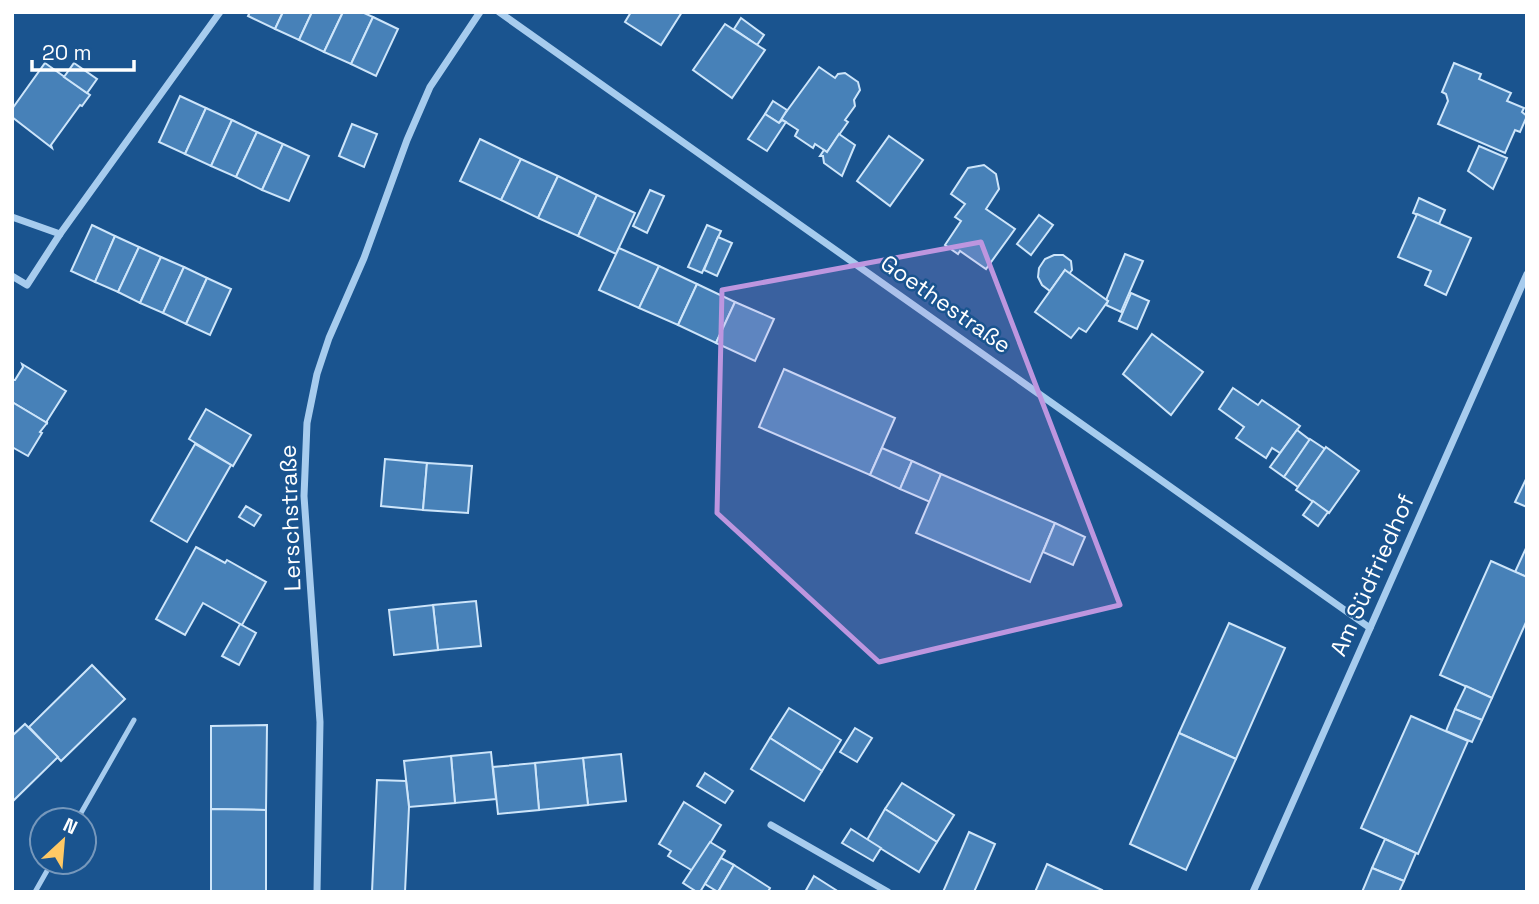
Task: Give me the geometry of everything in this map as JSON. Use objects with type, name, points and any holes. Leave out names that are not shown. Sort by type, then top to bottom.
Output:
[{"type":"street","points":[[12,276],[27,285],[60,234],[220,12]]},
{"type":"street","name":"Lerschstraße","points":[[317,892],[320,722],[304,496],[307,423],[317,374],[329,338],[364,258],[407,140],[430,87],[480,12]]},
{"type":"street","name":"Goethestraße","points":[[499,12],[1370,628]]},
{"type":"street","points":[[12,217],[60,234]]},
{"type":"street","name":"Am Südfriedhof","points":[[1253,892],[1527,274]]},
{"type":"street","points":[[771,825],[888,892]]},
{"type":"lane","points":[[85,806],[135,720]]},
{"type":"lane","points":[[35,892],[44,876]]},
{"type":"highlighted area","points":[[981,242],[1120,605],[879,662],[717,513],[722,290]]},
{"type":"building","points":[[250,12],[283,12],[275,29],[248,16]]},
{"type":"building","points":[[283,12],[312,12],[299,40],[275,29]]},
{"type":"building","points":[[312,12],[343,12],[324,52],[299,40]]},
{"type":"building","points":[[343,12],[362,12],[373,17],[351,64],[324,52]]},
{"type":"building","points":[[631,12],[682,12],[661,45],[625,22]]},
{"type":"building","points":[[373,17],[398,29],[376,76],[351,64]]},
{"type":"building","points":[[741,18],[764,35],[757,45],[734,29]]},
{"type":"building","points":[[725,24],[765,50],[732,98],[693,70]]},
{"type":"building","points":[[45,63],[90,95],[51,145],[52,148],[12,117],[12,109]]},
{"type":"building","points":[[74,63],[97,79],[87,93],[64,77]]},
{"type":"building","points":[[1454,63],[1481,74],[1479,79],[1511,93],[1507,101],[1524,108],[1522,112],[1527,116],[1520,132],[1515,130],[1505,153],[1438,124],[1448,101],[1446,94],[1442,92]]},
{"type":"building","points":[[819,67],[835,78],[838,74],[845,73],[858,82],[860,90],[854,100],[855,106],[845,120],[848,122],[827,152],[815,144],[813,148],[795,136],[798,130],[781,119]]},
{"type":"building","points":[[180,96],[206,108],[185,154],[159,142]]},
{"type":"building","points":[[773,101],[787,110],[779,123],[765,114]]},
{"type":"building","points":[[206,108],[232,120],[211,166],[185,154]]},
{"type":"building","points":[[765,114],[779,123],[782,120],[786,122],[767,151],[748,139]]},
{"type":"building","points":[[232,120],[257,132],[236,177],[211,166]]},
{"type":"building","points":[[352,124],[377,134],[364,167],[339,156]]},
{"type":"building","points":[[257,132],[283,144],[262,190],[236,177]]},
{"type":"building","points":[[839,134],[855,145],[842,176],[824,163],[823,156],[820,156],[824,150],[827,152]]},
{"type":"building","points":[[889,136],[923,160],[890,206],[857,181]]},
{"type":"building","points":[[480,139],[521,159],[501,200],[460,181]]},
{"type":"building","points":[[283,144],[309,156],[289,201],[262,190]]},
{"type":"building","points":[[1479,146],[1507,158],[1493,189],[1468,171]]},
{"type":"building","points":[[521,159],[558,176],[538,218],[501,200]]},
{"type":"building","points":[[984,165],[996,174],[999,189],[986,209],[1015,229],[986,269],[960,251],[958,254],[945,245],[961,221],[955,217],[965,204],[951,194],[968,168]]},
{"type":"building","points":[[558,176],[597,195],[578,236],[538,218]]},
{"type":"building","points":[[650,190],[664,196],[647,233],[633,226]]},
{"type":"building","points":[[597,195],[635,213],[616,254],[578,236]]},
{"type":"building","points":[[1419,198],[1445,210],[1439,224],[1413,213]]},
{"type":"building","points":[[1417,214],[1471,238],[1446,295],[1425,285],[1431,271],[1398,257]]},
{"type":"building","points":[[1039,215],[1053,225],[1031,255],[1017,244]]},
{"type":"building","points":[[92,225],[115,236],[95,282],[71,271]]},
{"type":"building","points":[[707,225],[721,231],[702,273],[688,267]]},
{"type":"building","points":[[115,236],[139,247],[118,292],[95,282]]},
{"type":"building","points":[[718,237],[732,243],[717,276],[704,270]]},
{"type":"building","points":[[139,247],[161,257],[140,303],[118,292]]},
{"type":"building","points":[[619,248],[659,266],[639,308],[599,290]]},
{"type":"building","points":[[1125,254],[1143,261],[1121,312],[1106,305],[1106,300]]},
{"type":"building","points":[[1063,255],[1071,261],[1072,270],[1069,274],[1065,270],[1050,291],[1042,285],[1038,277],[1039,268],[1045,259]]},
{"type":"building","points":[[161,257],[184,267],[163,313],[140,303]]},
{"type":"building","points":[[659,266],[697,284],[678,325],[639,308]]},
{"type":"building","points":[[184,267],[207,278],[186,324],[163,313]]},
{"type":"building","points":[[1065,270],[1108,301],[1086,332],[1079,328],[1071,338],[1035,312]]},
{"type":"building","points":[[207,278],[231,289],[210,335],[186,324]]},
{"type":"building","points":[[697,284],[735,302],[716,343],[678,325]]},
{"type":"building","points":[[1131,293],[1149,301],[1137,329],[1119,321]]},
{"type":"building","points":[[735,302],[774,319],[755,361],[716,343]]},
{"type":"building","points":[[1152,334],[1203,372],[1171,415],[1123,374]]},
{"type":"building","points":[[22,364],[66,391],[47,423],[12,402],[12,380],[15,380],[23,367]]},
{"type":"building","points":[[784,369],[895,418],[870,475],[759,427]]},
{"type":"building","points":[[1233,388],[1258,405],[1262,400],[1300,426],[1280,453],[1272,448],[1266,458],[1236,438],[1244,427],[1219,409]]},
{"type":"building","points":[[12,402],[47,423],[28,456],[12,447]]},
{"type":"building","points":[[206,409],[251,435],[233,466],[189,439]]},
{"type":"building","points":[[1297,430],[1310,440],[1284,477],[1270,467]]},
{"type":"building","points":[[1310,439],[1325,449],[1298,487],[1284,477]]},
{"type":"building","points":[[195,444],[231,465],[187,542],[151,521]]},
{"type":"building","points":[[1326,447],[1359,471],[1329,513],[1296,490]]},
{"type":"building","points":[[882,448],[912,461],[900,489],[870,475]]},
{"type":"building","points":[[385,459],[427,463],[423,510],[381,506]]},
{"type":"building","points":[[912,461],[941,474],[930,502],[900,489]]},
{"type":"building","points":[[427,463],[472,466],[468,513],[423,510]]},
{"type":"building","points":[[941,474],[1055,523],[1030,582],[916,533]]},
{"type":"building","points":[[1527,477],[1527,507],[1515,502]]},
{"type":"building","points":[[1313,501],[1328,512],[1318,526],[1303,515]]},
{"type":"building","points":[[246,506],[261,515],[254,526],[239,517]]},
{"type":"building","points":[[1055,523],[1085,537],[1073,565],[1043,552]]},
{"type":"building","points":[[1527,546],[1527,577],[1515,572]]},
{"type":"building","points":[[196,547],[225,563],[227,560],[266,582],[242,625],[203,603],[185,635],[156,619]]},
{"type":"building","points":[[1491,561],[1527,577],[1527,620],[1492,698],[1440,675]]},
{"type":"building","points":[[476,601],[481,646],[438,650],[433,605]]},
{"type":"building","points":[[433,605],[438,650],[394,655],[389,610]]},
{"type":"building","points":[[1229,623],[1285,648],[1236,759],[1179,733]]},
{"type":"building","points":[[240,624],[256,633],[239,665],[222,656]]},
{"type":"building","points":[[92,665],[125,699],[61,761],[29,727]]},
{"type":"building","points":[[1466,686],[1492,698],[1482,720],[1455,709]]},
{"type":"building","points":[[789,708],[841,740],[822,771],[770,738]]},
{"type":"building","points":[[1455,709],[1482,720],[1472,742],[1446,731]]},
{"type":"building","points":[[1411,716],[1468,741],[1418,854],[1361,828]]},
{"type":"building","points":[[25,724],[58,757],[12,802],[12,736]]},
{"type":"building","points":[[267,725],[266,810],[211,809],[211,726]]},
{"type":"building","points":[[855,728],[872,738],[857,762],[840,752]]},
{"type":"building","points":[[1179,733],[1236,759],[1186,870],[1130,844]]},
{"type":"building","points":[[770,738],[822,771],[804,801],[751,769]]},
{"type":"building","points":[[491,752],[496,799],[455,803],[451,756]]},
{"type":"building","points":[[621,754],[626,801],[588,805],[583,758]]},
{"type":"building","points":[[451,756],[455,803],[409,807],[404,761]]},
{"type":"building","points":[[583,758],[588,805],[539,810],[535,763]]},
{"type":"building","points":[[535,763],[539,810],[498,814],[493,767]]},
{"type":"building","points":[[705,773],[733,791],[725,803],[697,786]]},
{"type":"building","points":[[377,780],[406,781],[409,807],[405,892],[372,892]]},
{"type":"building","points":[[902,783],[954,815],[937,842],[885,809]]},
{"type":"building","points":[[684,802],[721,825],[693,871],[668,856],[671,851],[659,844]]},
{"type":"building","points":[[211,809],[266,810],[266,892],[211,892]]},
{"type":"building","points":[[885,809],[937,842],[919,872],[867,840]]},
{"type":"building","points":[[851,829],[881,848],[873,861],[842,843]]},
{"type":"building","points":[[969,832],[995,844],[974,892],[943,892]]},
{"type":"building","points":[[1385,839],[1416,853],[1404,881],[1372,868]]},
{"type":"building","points":[[710,842],[725,851],[700,892],[697,892],[683,883]]},
{"type":"building","points":[[721,858],[734,865],[718,892],[705,884]]},
{"type":"building","points":[[1047,864],[1102,890],[1035,892]]},
{"type":"building","points":[[734,865],[770,888],[768,892],[718,892]]},
{"type":"building","points":[[1372,868],[1404,881],[1399,892],[1362,892]]},
{"type":"building","points":[[814,876],[839,892],[805,892]]}]
